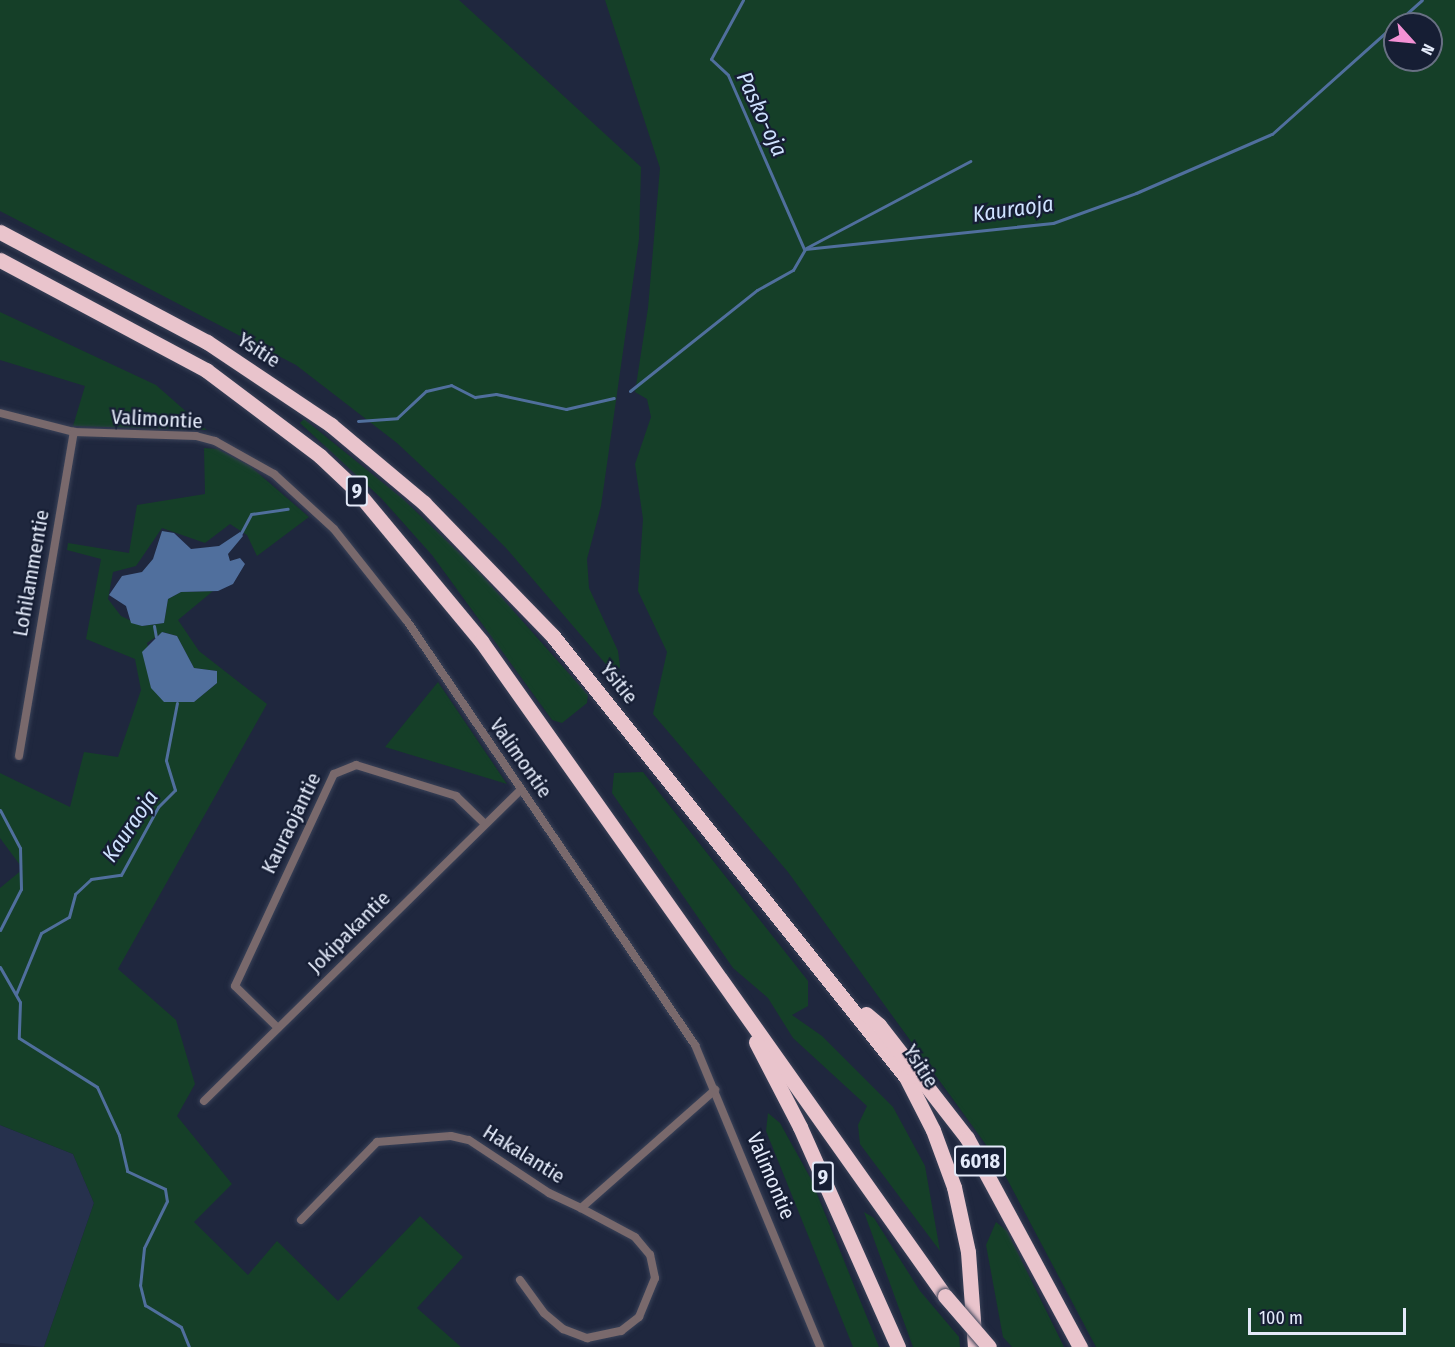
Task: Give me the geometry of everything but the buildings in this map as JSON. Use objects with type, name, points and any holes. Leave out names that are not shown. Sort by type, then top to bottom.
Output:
[{"type":"highway","name":"Ysitie","points":[[0,232],[139,303],[261,376],[331,425],[424,503],[552,635],[847,999],[906,1077],[933,1130],[954,1187],[968,1252],[975,1347]]},
{"type":"highway","name":"9","points":[[0,260],[206,370],[320,456],[354,488],[481,641],[741,1009],[800,1127],[898,1347]]},
{"type":"highway","name":"6018","points":[[847,999],[879,1025],[967,1138],[1080,1347]]},
{"type":"highway","points":[[741,1009],[945,1296],[989,1347]]},
{"type":"street","name":"Valimontie","points":[[0,413],[74,432],[196,436],[232,447],[274,474],[334,529],[391,600],[649,973],[695,1045],[820,1347]]},
{"type":"street","name":"Lohilammentie","points":[[19,756],[74,432]]},
{"type":"street","name":"Kauraojantie","points":[[278,1028],[235,986],[333,774],[356,765],[456,796],[484,823]]},
{"type":"street","name":"Jokipakantie","points":[[204,1101],[484,823],[521,790]]},
{"type":"street","name":"Hakalantie","points":[[301,1220],[377,1142],[451,1136],[469,1140],[549,1193],[581,1208],[715,1090]]},
{"type":"street","points":[[520,1280],[544,1314],[563,1329],[587,1338],[621,1331],[639,1317],[655,1278],[650,1255],[635,1237],[581,1208]]},
{"type":"shaded area","points":[[162,531],[174,533],[191,549],[219,546],[240,532],[243,536],[228,554],[230,561],[240,558],[245,564],[233,584],[218,591],[181,592],[168,599],[164,623],[142,626],[131,623],[126,606],[109,595],[122,576],[142,572],[153,559]]},
{"type":"shaded area","points":[[162,632],[177,636],[194,668],[217,671],[217,683],[194,702],[164,702],[151,688],[142,652]]},
{"type":"shaded area","points":[[0,1125],[73,1154],[94,1203],[44,1347],[0,1343]]},
{"type":"green space","points":[[0,0],[459,0],[641,167],[639,239],[601,506],[587,559],[589,588],[618,651],[620,667],[616,676],[506,548],[459,501],[397,443],[296,365],[0,211]]},
{"type":"green space","points":[[605,0],[1455,0],[1455,1347],[1096,1347],[997,1160],[788,872],[653,714],[667,652],[638,591],[643,519],[635,464],[651,417],[647,399],[635,392],[648,308],[660,168]]},
{"type":"green space","points":[[0,312],[156,385],[207,430],[73,426],[85,386],[0,360]]},
{"type":"green space","points":[[304,419],[403,499],[479,572],[588,695],[587,703],[562,723],[552,720],[432,555],[381,498],[300,423]]},
{"type":"green space","points":[[204,448],[217,449],[250,466],[309,517],[257,556],[247,535],[230,524],[205,543],[162,528],[136,566],[113,572],[108,599],[121,616],[142,626],[164,623],[168,599],[181,592],[213,591],[178,620],[199,651],[267,704],[118,969],[176,1020],[195,1084],[177,1116],[232,1184],[194,1222],[248,1275],[277,1241],[338,1301],[420,1216],[463,1257],[417,1308],[461,1347],[44,1347],[94,1203],[73,1154],[0,1125],[0,888],[23,869],[0,838],[0,773],[70,807],[84,752],[118,757],[141,690],[135,659],[86,639],[101,559],[67,550],[68,543],[129,553],[137,505],[205,494]],"holes":[[[163,632],[177,636],[194,668],[217,671],[217,683],[194,702],[164,702],[147,643]]]},
{"type":"green space","points":[[438,682],[507,784],[385,747]]},
{"type":"green space","points":[[643,772],[808,981],[808,1006],[792,1015],[822,1036],[893,1107],[925,1166],[940,1251],[860,1144],[858,1125],[867,1106],[793,1038],[768,998],[733,968],[612,793],[614,773]]},
{"type":"green space","points":[[768,1113],[780,1123],[811,1179],[879,1347],[853,1347],[766,1131]]},
{"type":"green space","points":[[864,1212],[874,1218],[920,1291],[959,1337],[960,1347],[913,1347]]},
{"type":"green space","points":[[996,1222],[1007,1231],[1064,1347],[1012,1347],[1003,1337],[986,1245]]},
{"type":"waterway","name":"Pasko-oja","points":[[743,0],[711,59],[728,75],[804,249]]},
{"type":"waterway","name":"Kauraoja","points":[[805,249],[1053,223],[1136,193],[1272,134],[1422,0]]},
{"type":"waterway","points":[[806,248],[970,161]]},
{"type":"waterway","name":"Kauraoja","points":[[630,391],[757,290],[793,270],[805,249]]},
{"type":"waterway","name":"Kauraoja","points":[[358,421],[397,418],[426,391],[451,385],[475,397],[496,394],[566,409],[614,398]]},
{"type":"waterway","name":"Kauraoja","points":[[241,533],[251,514],[288,509]]},
{"type":"waterway","name":"Kauraoja","points":[[154,626],[156,637]]},
{"type":"waterway","name":"Kauraoja","points":[[16,994],[41,933],[69,917],[75,894],[91,879],[121,875],[158,807],[175,790],[166,760],[177,703]]},
{"type":"waterway","points":[[0,810],[20,848],[21,889],[0,930]]},
{"type":"waterway","points":[[0,967],[20,1002],[19,1038],[97,1087],[119,1135],[127,1171],[165,1189],[167,1201],[144,1248],[140,1285],[145,1305],[181,1327],[189,1347]]}]
